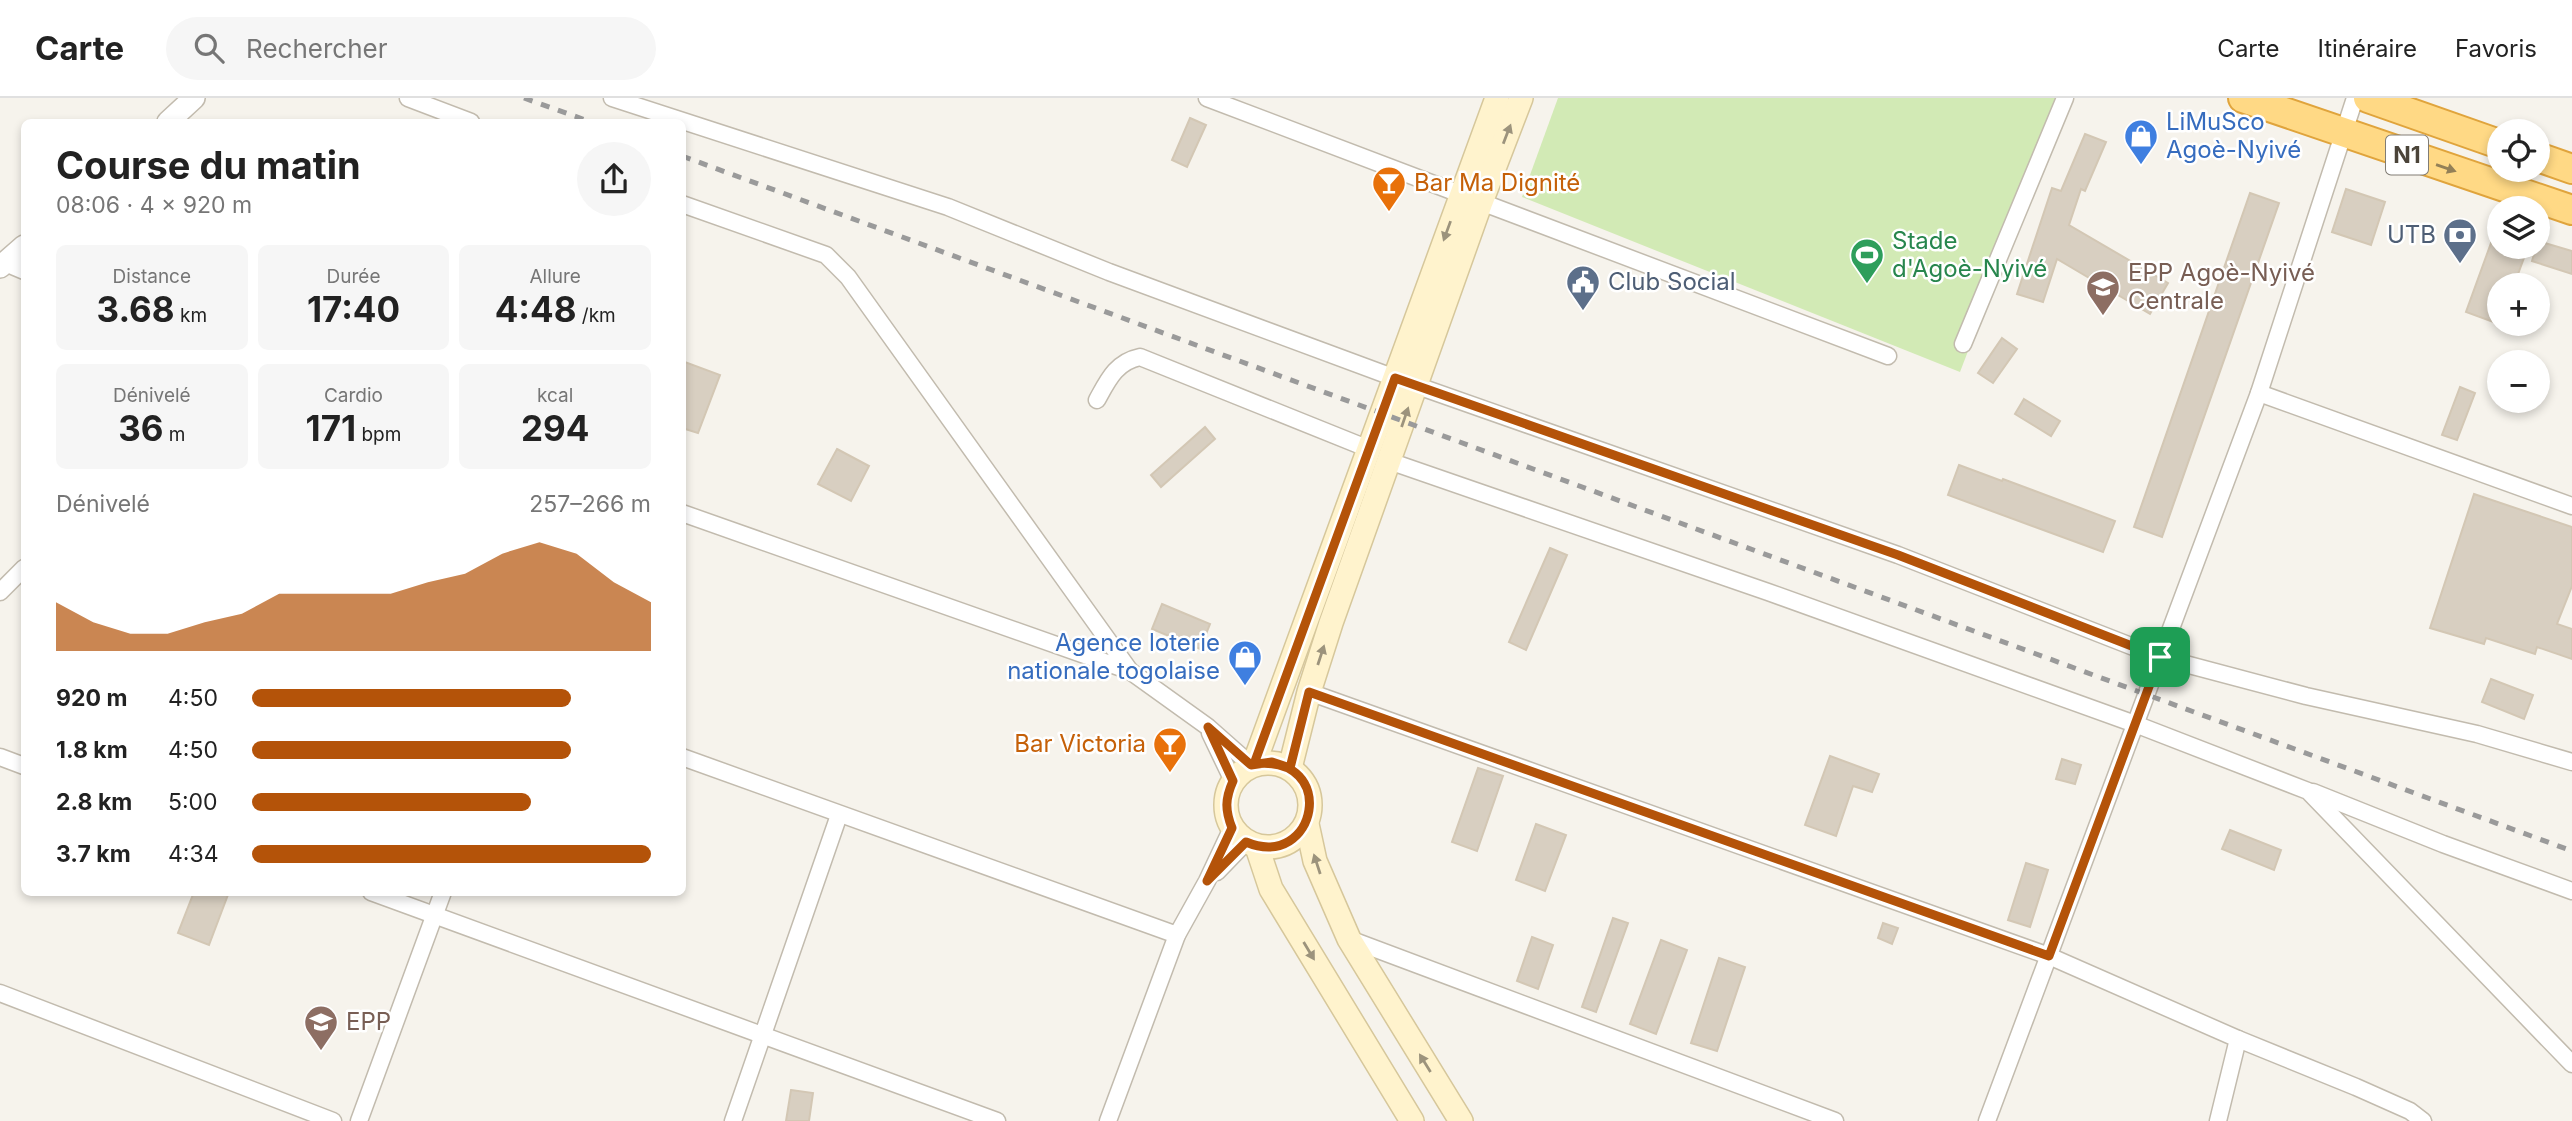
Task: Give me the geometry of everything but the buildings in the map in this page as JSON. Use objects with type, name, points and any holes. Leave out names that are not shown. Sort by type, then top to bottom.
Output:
[{"type":"highway","name":"N1","points":[[2243,98],[2572,210]]},
{"type":"highway","name":"N1","points":[[2368,98],[2487,140]]},
{"type":"highway","points":[[2550,161],[2572,169]]},
{"type":"main road","points":[[1290,768],[1309,692],[1389,461],[1406,381],[1471,198],[1497,98]]},
{"type":"main road","points":[[1471,198],[1521,98]]},
{"type":"main road","points":[[1252,765],[1369,449],[1406,381]]},
{"type":"main road","points":[[1412,1121],[1271,889],[1245,839],[1226,813],[1226,796],[1233,781],[1252,765],[1272,762],[1290,768],[1306,783],[1311,803],[1307,824],[1315,861],[1349,939],[1461,1121]]},
{"type":"main road","points":[[1245,839],[1270,848],[1292,841],[1307,824]]},
{"type":"street","points":[[171,119],[194,98]]},
{"type":"street","points":[[408,98],[463,119]]},
{"type":"street","points":[[612,98],[677,119]]},
{"type":"street","points":[[1206,98],[1888,356]]},
{"type":"street","points":[[1963,344],[2065,98]]},
{"type":"street","points":[[1987,1121],[2259,393],[2355,98]]},
{"type":"street","points":[[686,122],[948,207],[1109,272],[1406,381],[1898,555],[2160,657],[2306,696],[2477,734],[2572,762]]},
{"type":"street","points":[[686,208],[826,255],[837,265],[1130,671]]},
{"type":"street","points":[[10,267],[21,250]]},
{"type":"street","points":[[1097,400],[1112,373],[1126,360],[1140,357],[1369,449]]},
{"type":"street","points":[[2259,393],[2572,506]]},
{"type":"street","points":[[1389,461],[1768,592],[2135,724],[2572,891]]},
{"type":"street","points":[[686,514],[1130,671],[1208,727],[1252,765]]},
{"type":"street","points":[[0,592],[21,571]]},
{"type":"street","points":[[1309,692],[2049,956],[2238,1039],[2356,1087],[2410,1111],[2423,1121]]},
{"type":"street","points":[[1208,727],[1233,781]]},
{"type":"street","points":[[0,757],[21,765]]},
{"type":"street","points":[[686,758],[1177,934]]},
{"type":"street","points":[[2308,790],[2572,1064]]},
{"type":"street","points":[[733,1121],[839,815]]},
{"type":"street","points":[[1108,1121],[1177,934],[1207,881],[1245,839]]},
{"type":"street","points":[[382,896],[997,1121]]},
{"type":"street","points":[[359,1121],[441,896]]},
{"type":"street","points":[[1349,939],[1835,1121]]},
{"type":"street","points":[[0,993],[333,1121]]},
{"type":"street","points":[[2218,1121],[2238,1039]]},
{"type":"green space","name":"Stade d'Agoè-Nyivé","points":[[1558,98],[2065,98],[1960,372],[1522,197]]},
{"type":"railway","points":[[524,98],[583,119]]},
{"type":"railway","points":[[686,157],[2572,851]]},
{"type":"place","name":"LiMuSco Agoè-Nyivé","points":[[2141,166]]},
{"type":"place","name":"Bar Ma Dignité","points":[[1389,213]]},
{"type":"place","name":"UTB","points":[[2460,265]]},
{"type":"place","name":"Stade d'Agoè-Nyivé","points":[[1867,285]]},
{"type":"place","name":"Club Social","points":[[1583,312]]},
{"type":"place","name":"EPP Agoè-Nyivé Centrale","points":[[2103,317]]},
{"type":"place","name":"Agence loterie nationale togolaise","points":[[1245,687]]},
{"type":"place","name":"Bar Victoria","points":[[1170,774]]},
{"type":"place","name":"EPP","points":[[321,1052]]},
{"type":"route","points":[[2160,657],[1898,555],[1395,378],[1254,764],[1272,762],[1290,768],[1306,783],[1311,803],[1307,824],[1292,841],[1270,848],[1257,847],[1246,842],[1207,881],[1232,828],[1226,813],[1226,796],[1233,781],[1208,727],[1251,765],[1272,762],[1290,768],[1309,692],[2049,956],[2160,657]]}]
